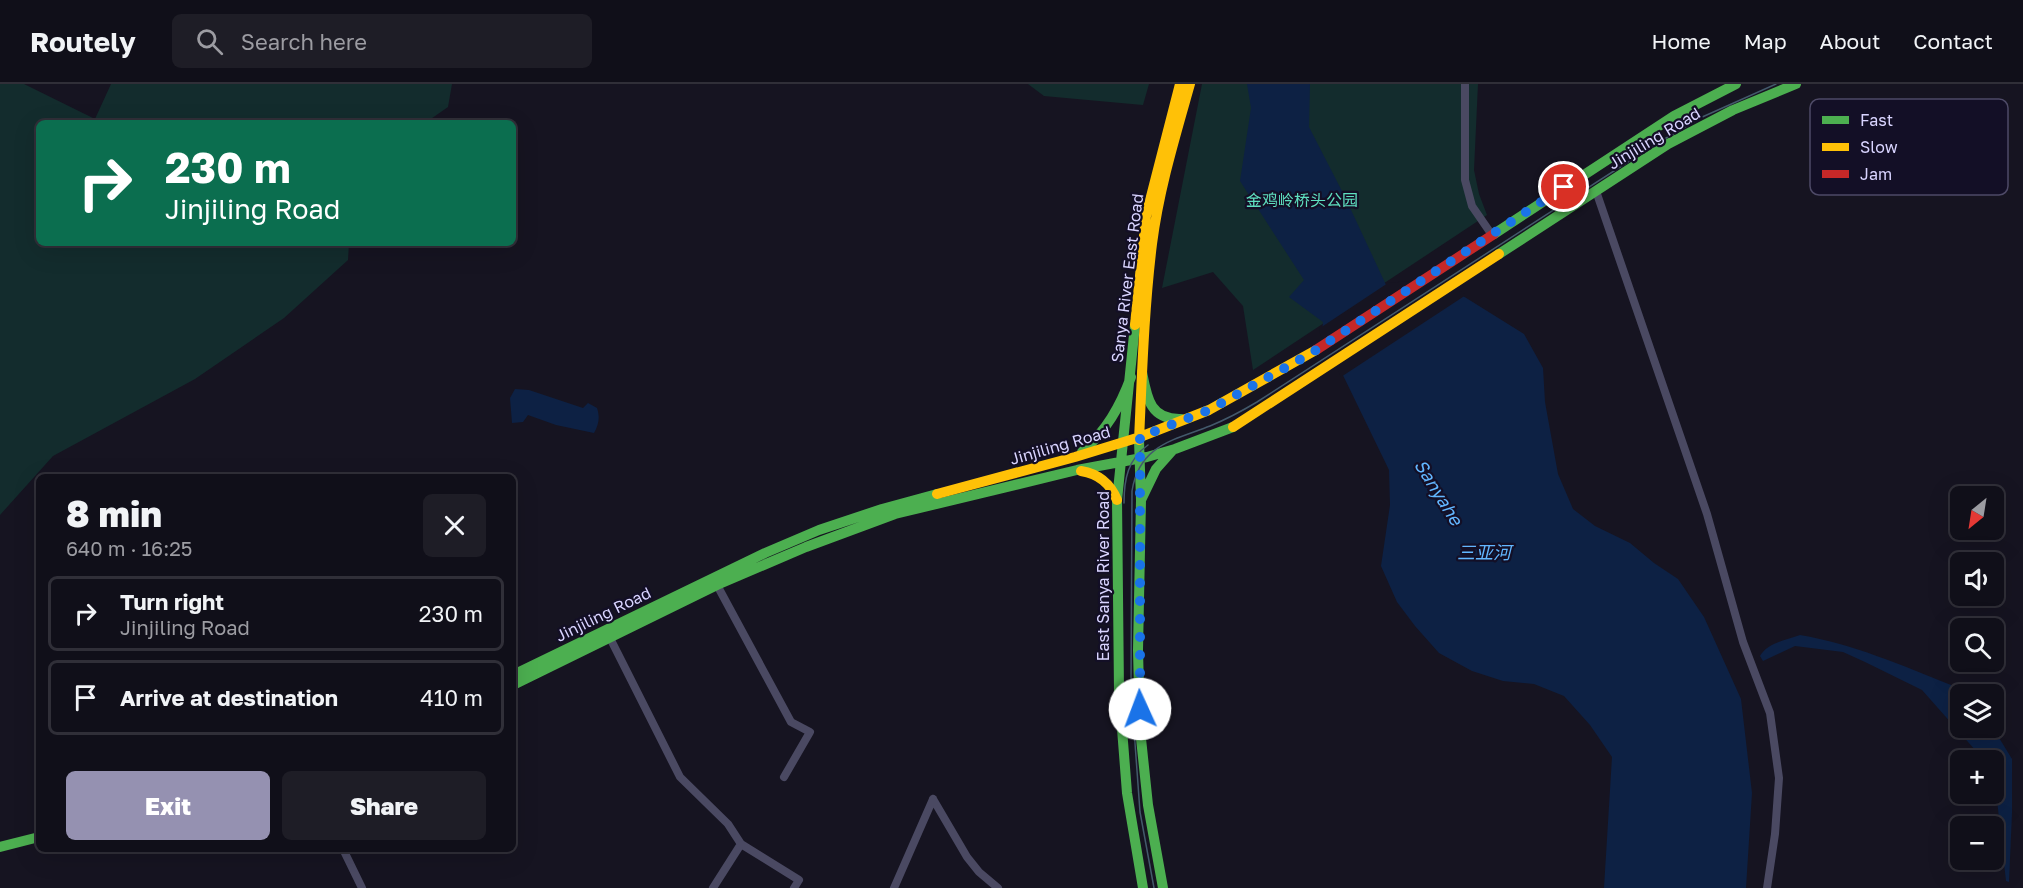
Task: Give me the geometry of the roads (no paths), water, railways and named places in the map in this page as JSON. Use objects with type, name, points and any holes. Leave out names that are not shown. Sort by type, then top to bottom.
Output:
[{"type":"main road","name":"Sanya River East Road","points":[[1122,443],[1131,377],[1146,216],[1180,84]]},
{"type":"main road","name":"Sanya River East Road","points":[[1140,437],[1142,372],[1152,244],[1167,168],[1190,84]]},
{"type":"main road","name":"Jinjiling Road","points":[[516,674],[765,552],[819,530],[882,509],[1122,443],[1225,402],[1310,354],[1674,116],[1736,84]]},
{"type":"main road","name":"Jinjiling Road","points":[[516,684],[717,585],[806,547],[895,514],[1077,470],[1140,459],[1175,449],[1233,427],[1668,144],[1732,110],[1796,84]]},
{"type":"main road","points":[[1142,372],[1146,398],[1152,407],[1165,418],[1174,420],[1189,418]]},
{"type":"main road","points":[[1076,457],[1106,429],[1118,411],[1131,377]]},
{"type":"main road","points":[[1140,437],[1138,650],[1140,729],[1148,805],[1163,888]]},
{"type":"main road","name":"East Sanya River Road","points":[[1122,443],[1117,500],[1121,722],[1127,793],[1143,888]]},
{"type":"main road","points":[[1141,500],[1149,480],[1161,462],[1175,449]]},
{"type":"main road","points":[[1077,470],[1090,472],[1104,479],[1114,491],[1117,500]]},
{"type":"main road","points":[[0,847],[36,838]]},
{"type":"main road","points":[[0,854],[36,845]]},
{"type":"street","points":[[1465,84],[1465,180],[1472,206],[1492,235]]},
{"type":"street","points":[[1596,191],[1707,514],[1743,642],[1770,713],[1779,778],[1775,834],[1767,888]]},
{"type":"street","points":[[717,585],[791,722],[810,732],[784,777]]},
{"type":"street","points":[[610,638],[680,777],[728,824],[741,844],[799,880],[794,888]]},
{"type":"street","points":[[894,888],[933,799],[967,857],[979,872],[998,888]]},
{"type":"street","points":[[713,888],[741,844]]},
{"type":"street","points":[[344,852],[362,888]]},
{"type":"water","name":"三亚河","points":[[1247,84],[1310,84],[1309,127],[1387,287],[1439,281],[1524,334],[1543,368],[1545,402],[1558,474],[1573,509],[1595,526],[1630,543],[1678,579],[1704,617],[1741,699],[1752,793],[1746,888],[1604,888],[1612,757],[1590,725],[1564,696],[1534,684],[1503,681],[1472,671],[1439,653],[1397,602],[1381,566],[1390,505],[1389,470],[1322,332],[1323,322],[1289,297],[1304,280],[1240,181],[1251,108]]},
{"type":"water","points":[[515,389],[529,390],[583,408],[588,403],[597,408],[598,420],[594,433],[556,425],[528,415],[523,422],[512,423],[510,398]]},
{"type":"water","points":[[1800,635],[1820,639],[1858,650],[1950,685],[1950,722],[1922,690],[1843,652],[1795,646],[1763,661],[1760,656],[1777,642]]},
{"type":"water","points":[[1965,738],[1999,738],[2012,759],[2009,882],[2006,881],[2004,863],[2004,816],[1999,816],[1997,804],[2004,804],[2004,750],[1975,750]]},
{"type":"tram line","points":[[1154,888],[1140,812],[1131,688],[1132,491],[1142,463],[1160,446],[1222,421],[1257,402],[1651,147],[1700,118],[1776,84]]},
{"type":"tram line","points":[[1124,503],[1128,470],[1136,457],[1148,445]]},
{"type":"park label","name":"金鸡岭桥头公园","points":[[1302,200]]},
{"type":"water label","name":"Sanyahe","points":[[1439,492]]}]
